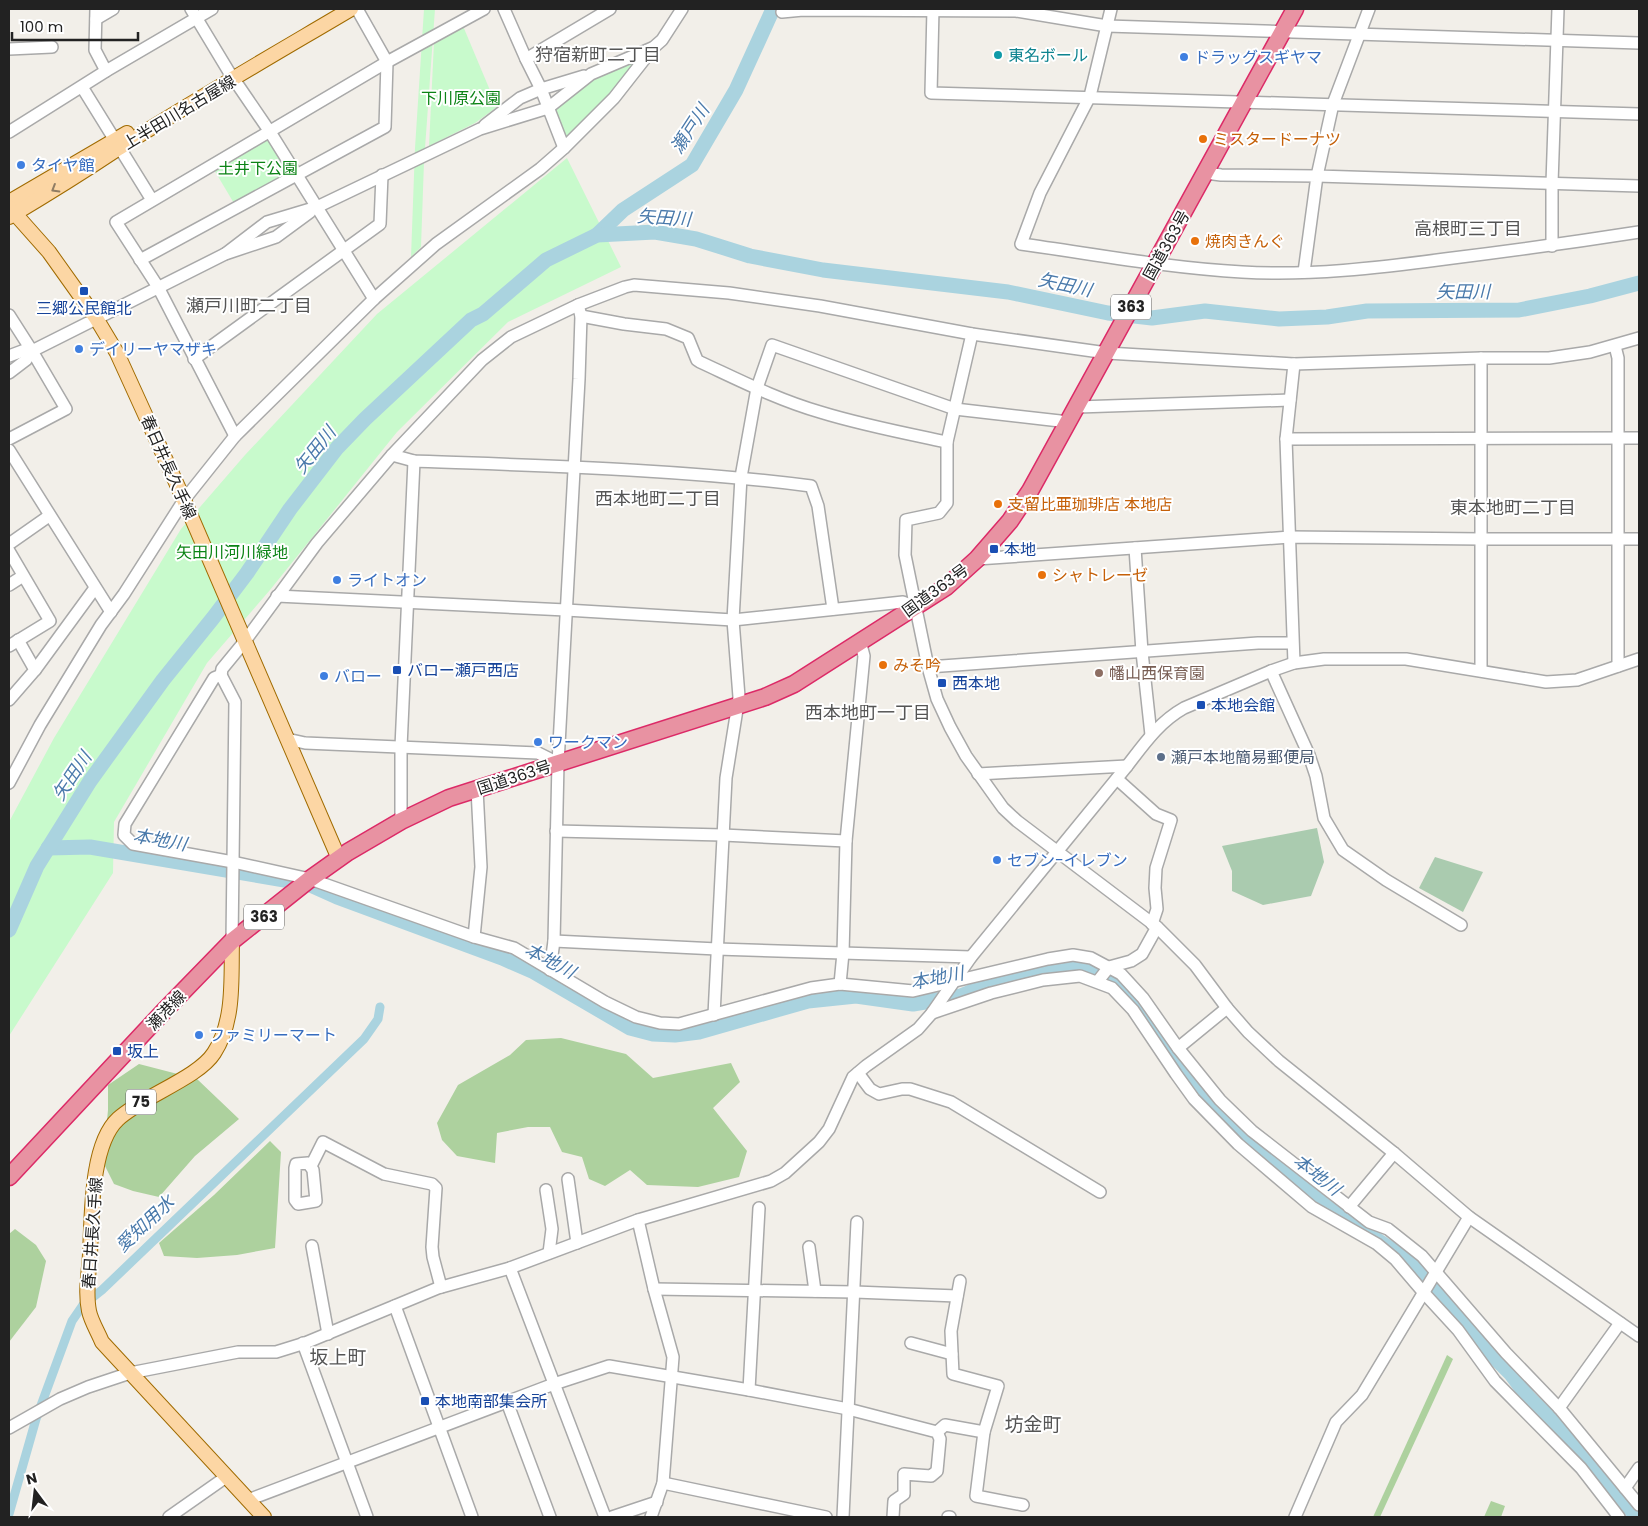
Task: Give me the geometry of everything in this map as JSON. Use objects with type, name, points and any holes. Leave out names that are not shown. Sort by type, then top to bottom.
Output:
[{"type":"highway","name":"国道363号","points":[[339,859],[401,821],[449,798],[765,697],[794,684],[946,587],[977,559],[1010,521],[1030,491],[1078,407],[1295,9]]},
{"type":"highway","name":"瀬港線","points":[[9,1177],[158,1017],[232,941],[339,859]]},
{"type":"main road","name":"上半田川名古屋線","points":[[231,76],[334,9]]},
{"type":"main road","name":"上半田川名古屋線","points":[[10,210],[231,76],[351,9]]},
{"type":"main road","name":"春日井長久手線","points":[[10,210],[49,252],[96,318],[117,353],[185,502],[339,859]]},
{"type":"main road","name":"春日井長久手線","points":[[232,941],[230,1003],[227,1018],[215,1052],[206,1063],[147,1098],[118,1119],[108,1130],[103,1142],[94,1186],[90,1256],[86,1287],[89,1312],[102,1342],[264,1517]]},
{"type":"street","points":[[106,71],[95,50],[96,14],[113,9]]},
{"type":"street","points":[[9,132],[194,14],[212,9]]},
{"type":"street","points":[[140,260],[385,127],[387,62],[357,9]]},
{"type":"street","points":[[235,436],[158,287],[116,222],[387,62],[484,9]]},
{"type":"street","points":[[504,9],[541,89],[564,148]]},
{"type":"street","points":[[526,59],[610,9]]},
{"type":"street","points":[[9,783],[40,725],[101,625],[185,502],[235,436],[374,299],[436,244],[540,169],[564,148],[614,98],[654,47],[662,40],[682,9]]},
{"type":"street","points":[[784,9],[782,12],[803,10],[1016,10],[1107,26],[1639,43]]},
{"type":"street","points":[[933,9],[931,93],[1090,96],[1244,103],[1639,114]]},
{"type":"street","points":[[1111,9],[1090,96],[1040,193],[1021,244],[1173,266],[1243,272],[1304,272],[1389,266],[1552,246],[1639,232]]},
{"type":"street","points":[[1304,272],[1316,176],[1333,104],[1369,9]]},
{"type":"street","points":[[1552,246],[1552,183],[1558,9]]},
{"type":"street","points":[[194,14],[231,76],[270,132],[374,299]]},
{"type":"street","points":[[9,49],[52,47]]},
{"type":"street","points":[[480,129],[520,98],[541,89],[591,74],[654,47]]},
{"type":"street","points":[[225,254],[266,222],[317,207],[480,129],[548,108],[591,74]]},
{"type":"street","points":[[82,87],[152,200]]},
{"type":"street","points":[[1206,173],[1220,175],[1316,176],[1639,186]]},
{"type":"street","points":[[194,359],[380,224],[382,175]]},
{"type":"street","points":[[9,373],[26,360],[32,351],[225,254],[276,237],[317,207]]},
{"type":"street","points":[[232,941],[235,702],[221,674],[222,668],[317,544],[392,454],[482,360],[512,337],[580,311],[624,287],[634,285],[730,293],[820,306],[972,334],[1108,351],[1294,364],[1482,358],[1548,358],[1590,352],[1639,338]]},
{"type":"street","points":[[580,311],[666,329],[688,338],[700,362],[757,388],[818,412],[868,426],[947,442]]},
{"type":"street","points":[[550,970],[554,941],[558,762],[574,467],[580,311]]},
{"type":"street","points":[[9,315],[66,408],[9,439]]},
{"type":"street","points":[[972,334],[947,442],[947,502],[939,512],[906,520],[905,555],[928,667],[937,699],[950,727],[978,774],[1003,808],[1056,852],[1154,926],[1196,966],[1248,1032],[1280,1061],[1394,1153],[1469,1217],[1639,1336]]},
{"type":"street","points":[[714,1015],[726,778],[739,697],[733,620],[741,477],[757,388],[772,345],[955,409],[1060,421],[1068,424]]},
{"type":"street","points":[[1615,346],[1618,358],[1618,666]]},
{"type":"street","points":[[9,356],[25,350],[32,351]]},
{"type":"street","points":[[1482,358],[1482,670]]},
{"type":"street","points":[[1294,364],[1286,439],[1294,663]]},
{"type":"street","points":[[1078,407],[1290,400]]},
{"type":"street","points":[[1286,439],[1481,440],[1639,438]]},
{"type":"street","points":[[9,450],[111,612]]},
{"type":"street","points":[[392,454],[414,461],[574,467],[741,477],[811,486],[818,506],[833,609]]},
{"type":"street","points":[[401,821],[401,747],[414,461]]},
{"type":"street","points":[[9,544],[49,516]]},
{"type":"street","points":[[977,559],[1290,537],[1639,539]]},
{"type":"street","points":[[1135,548],[1142,652],[1151,735]]},
{"type":"street","points":[[9,551],[50,621],[13,643],[35,670]]},
{"type":"street","points":[[9,585],[23,576]]},
{"type":"street","points":[[9,700],[35,670],[95,588]]},
{"type":"street","points":[[277,596],[733,620],[902,602],[915,607]]},
{"type":"street","points":[[840,984],[843,954],[846,840],[864,656],[860,641]]},
{"type":"street","points":[[928,667],[1292,643]]},
{"type":"street","points":[[9,1428],[60,1399],[88,1386],[130,1373],[238,1352],[276,1352],[328,1334],[441,1287],[510,1268],[638,1220],[771,1181],[785,1173],[808,1153],[829,1129],[853,1077],[918,1029],[932,1013],[972,957],[1151,735],[1173,715],[1184,708],[1294,663],[1324,660],[1406,659],[1546,682],[1560,682],[1578,680],[1639,659]]},
{"type":"street","points":[[1271,671],[1309,755],[1316,776],[1324,818],[1343,850],[1386,880],[1461,925]]},
{"type":"street","points":[[221,674],[214,678],[125,824],[124,835],[133,844],[233,862],[514,948],[605,1002],[636,1017],[660,1023],[679,1024],[811,988],[840,984],[913,991],[1073,955],[1091,958],[1121,974],[1143,998],[1178,1048],[1220,1100],[1252,1131],[1369,1222],[1388,1229],[1422,1256],[1506,1353],[1559,1408],[1639,1505]]},
{"type":"street","points":[[287,739],[306,743],[538,753],[558,762]]},
{"type":"street","points":[[978,774],[1127,766]]},
{"type":"street","points":[[1098,982],[1109,967],[1132,960],[1142,954],[1154,926],[1156,868],[1171,820],[1156,814],[1117,779]]},
{"type":"street","points":[[474,937],[481,867],[477,788]]},
{"type":"street","points":[[556,831],[723,834],[846,840]]},
{"type":"street","points":[[554,941],[843,954],[972,957]]},
{"type":"street","points":[[932,1013],[991,993],[1043,980],[1080,976],[1112,988],[1133,1010],[1194,1099],[1238,1144],[1312,1207],[1377,1244],[1396,1259],[1458,1330],[1495,1381],[1581,1468],[1619,1517]]},
{"type":"street","points":[[1178,1048],[1228,1008]]},
{"type":"street","points":[[858,1073],[870,1089],[879,1094],[898,1089],[910,1089],[950,1102],[1100,1192]]},
{"type":"street","points":[[310,1166],[323,1142],[384,1174],[432,1184],[436,1188],[432,1247],[441,1287]]},
{"type":"street","points":[[1349,1207],[1394,1153]]},
{"type":"street","points":[[568,1179],[577,1243]]},
{"type":"street","points":[[546,1190],[552,1229],[549,1253]]},
{"type":"street","points":[[749,1390],[756,1290],[759,1208]]},
{"type":"street","points":[[1295,1517],[1336,1422],[1362,1395],[1469,1217]]},
{"type":"street","points":[[638,1220],[654,1289],[673,1357],[663,1483],[651,1517]]},
{"type":"street","points":[[843,1517],[857,1222]]},
{"type":"street","points":[[312,1246],[328,1334]]},
{"type":"street","points":[[809,1247],[815,1292]]},
{"type":"street","points":[[510,1268],[606,1517]]},
{"type":"street","points":[[960,1281],[951,1331],[953,1374],[998,1386],[984,1432],[976,1496],[1023,1505]]},
{"type":"street","points":[[654,1289],[855,1292],[957,1296]]},
{"type":"street","points":[[395,1306],[472,1517]]},
{"type":"street","points":[[1559,1408],[1620,1323]]},
{"type":"street","points":[[302,1343],[367,1517]]},
{"type":"street","points":[[911,1343],[952,1354]]},
{"type":"street","points":[[248,1500],[554,1384],[609,1366],[848,1409],[937,1432]]},
{"type":"street","points":[[507,1402],[550,1517]]},
{"type":"street","points":[[937,1432],[945,1425],[984,1432]]},
{"type":"street","points":[[894,1517],[894,1501],[904,1494],[904,1474],[931,1476],[937,1471],[940,1439],[937,1432]]},
{"type":"street","points":[[1626,1488],[1639,1468]]},
{"type":"street","points":[[169,1517],[226,1477]]},
{"type":"street","points":[[663,1483],[826,1517]]},
{"type":"street","points":[[612,1517],[657,1502]]},
{"type":"green space","points":[[424,9],[435,9],[424,162],[421,247],[411,257],[415,148]]},
{"type":"green space","name":"下川原公園","points":[[463,26],[497,107],[475,123],[429,146],[434,42]]},
{"type":"green space","points":[[643,57],[566,140],[553,110],[592,77]]},
{"type":"green space","name":"土井下公園","points":[[269,136],[292,174],[235,205],[213,168]]},
{"type":"green space","name":"矢田川河川緑地","points":[[567,158],[621,267],[508,322],[397,432],[270,590],[207,663],[114,822],[113,873],[9,1036],[9,822],[54,738],[181,529],[245,455],[377,314]]},
{"type":"green space","points":[[1317,828],[1324,862],[1311,896],[1263,905],[1232,891],[1232,871],[1222,846]]},
{"type":"green space","points":[[1435,857],[1483,872],[1463,912],[1419,888]]},
{"type":"green space","points":[[561,1038],[626,1054],[653,1078],[731,1063],[740,1082],[713,1108],[747,1151],[739,1177],[698,1187],[647,1185],[630,1170],[605,1186],[589,1179],[582,1157],[562,1152],[550,1127],[528,1127],[497,1133],[495,1163],[457,1156],[442,1140],[437,1123],[458,1085],[510,1055],[526,1040]]},
{"type":"green space","points":[[139,1064],[197,1079],[239,1119],[195,1156],[159,1197],[114,1184],[103,1162],[108,1110],[108,1085]]},
{"type":"green space","points":[[270,1141],[281,1152],[275,1248],[237,1255],[197,1258],[164,1256],[159,1243],[214,1195]]},
{"type":"green space","points":[[15,1229],[36,1245],[46,1261],[36,1307],[9,1342],[9,1234]]},
{"type":"green space","points":[[1447,1355],[1453,1359],[1380,1517],[1373,1517]]},
{"type":"green space","points":[[1491,1501],[1505,1506],[1501,1517],[1484,1517]]},
{"type":"waterway","name":"瀬戸川","points":[[597,235],[623,210],[692,165],[736,90],[773,9]]},
{"type":"waterway","name":"矢田川","points":[[9,930],[37,866],[90,781],[163,680],[247,573],[290,509],[337,448],[365,419],[471,320],[483,314],[546,260],[597,235],[655,232],[696,239],[750,256],[823,270],[1008,292],[1108,313],[1152,318],[1205,311],[1279,319],[1327,317],[1367,311],[1519,310],[1590,296],[1639,283]]},
{"type":"waterway","name":"本地川","points":[[48,848],[90,847],[308,884],[337,897],[502,958],[534,972],[630,1028],[653,1034],[675,1035],[699,1032],[808,1001],[856,996],[913,1004],[961,996],[990,984],[1031,974],[1068,968],[1088,970],[1110,976],[1143,1011],[1201,1097],[1249,1145],[1328,1208],[1400,1255],[1437,1288],[1488,1351],[1511,1374],[1529,1398],[1559,1427],[1637,1517]]},
{"type":"waterway","name":"愛知用水","points":[[9,1514],[36,1419],[72,1321],[83,1305],[102,1290],[364,1039],[378,1019],[380,1007]]},
{"type":"place","name":"東名ボール","points":[[998,55]]},
{"type":"place","name":"ドラッグスギヤマ","points":[[1184,57]]},
{"type":"place","name":"ミスタードーナツ","points":[[1203,139]]},
{"type":"place","name":"タイヤ館","points":[[21,165]]},
{"type":"place","name":"焼肉きんぐ","points":[[1195,241]]},
{"type":"place","name":"三郷公民館北","points":[[84,291]]},
{"type":"place","name":"デイリーヤマザキ","points":[[79,349]]},
{"type":"place","name":"支留比亜珈琲店 本地店","points":[[998,504]]},
{"type":"place","name":"本地","points":[[994,549]]},
{"type":"place","name":"シャトレーゼ","points":[[1042,575]]},
{"type":"place","name":"ライトオン","points":[[337,580]]},
{"type":"place","name":"みそ吟","points":[[883,665]]},
{"type":"place","name":"バロー瀬戸西店","points":[[397,670]]},
{"type":"place","name":"幡山西保育園","points":[[1099,673]]},
{"type":"place","name":"バロー","points":[[324,676]]},
{"type":"place","name":"西本地","points":[[942,683]]},
{"type":"place","name":"本地会館","points":[[1201,705]]},
{"type":"place","name":"ワークマン","points":[[538,742]]},
{"type":"place","name":"瀬戸本地簡易郵便局","points":[[1161,757]]},
{"type":"place","name":"セブン-イレブン","points":[[997,860]]},
{"type":"place","name":"ファミリーマート","points":[[199,1035]]},
{"type":"place","name":"坂上","points":[[117,1051]]},
{"type":"place","name":"本地南部集会所","points":[[425,1401]]},
{"type":"district","name":"狩宿新町二丁目","points":[[598,55]]},
{"type":"district","name":"高根町三丁目","points":[[1468,229]]},
{"type":"district","name":"瀬戸川町二丁目","points":[[249,306]]},
{"type":"district","name":"西本地町二丁目","points":[[658,499]]},
{"type":"district","name":"東本地町二丁目","points":[[1513,508]]},
{"type":"district","name":"西本地町一丁目","points":[[868,713]]},
{"type":"district","name":"坂上町","points":[[338,1357]]},
{"type":"district","name":"坊金町","points":[[1033,1424]]}]
